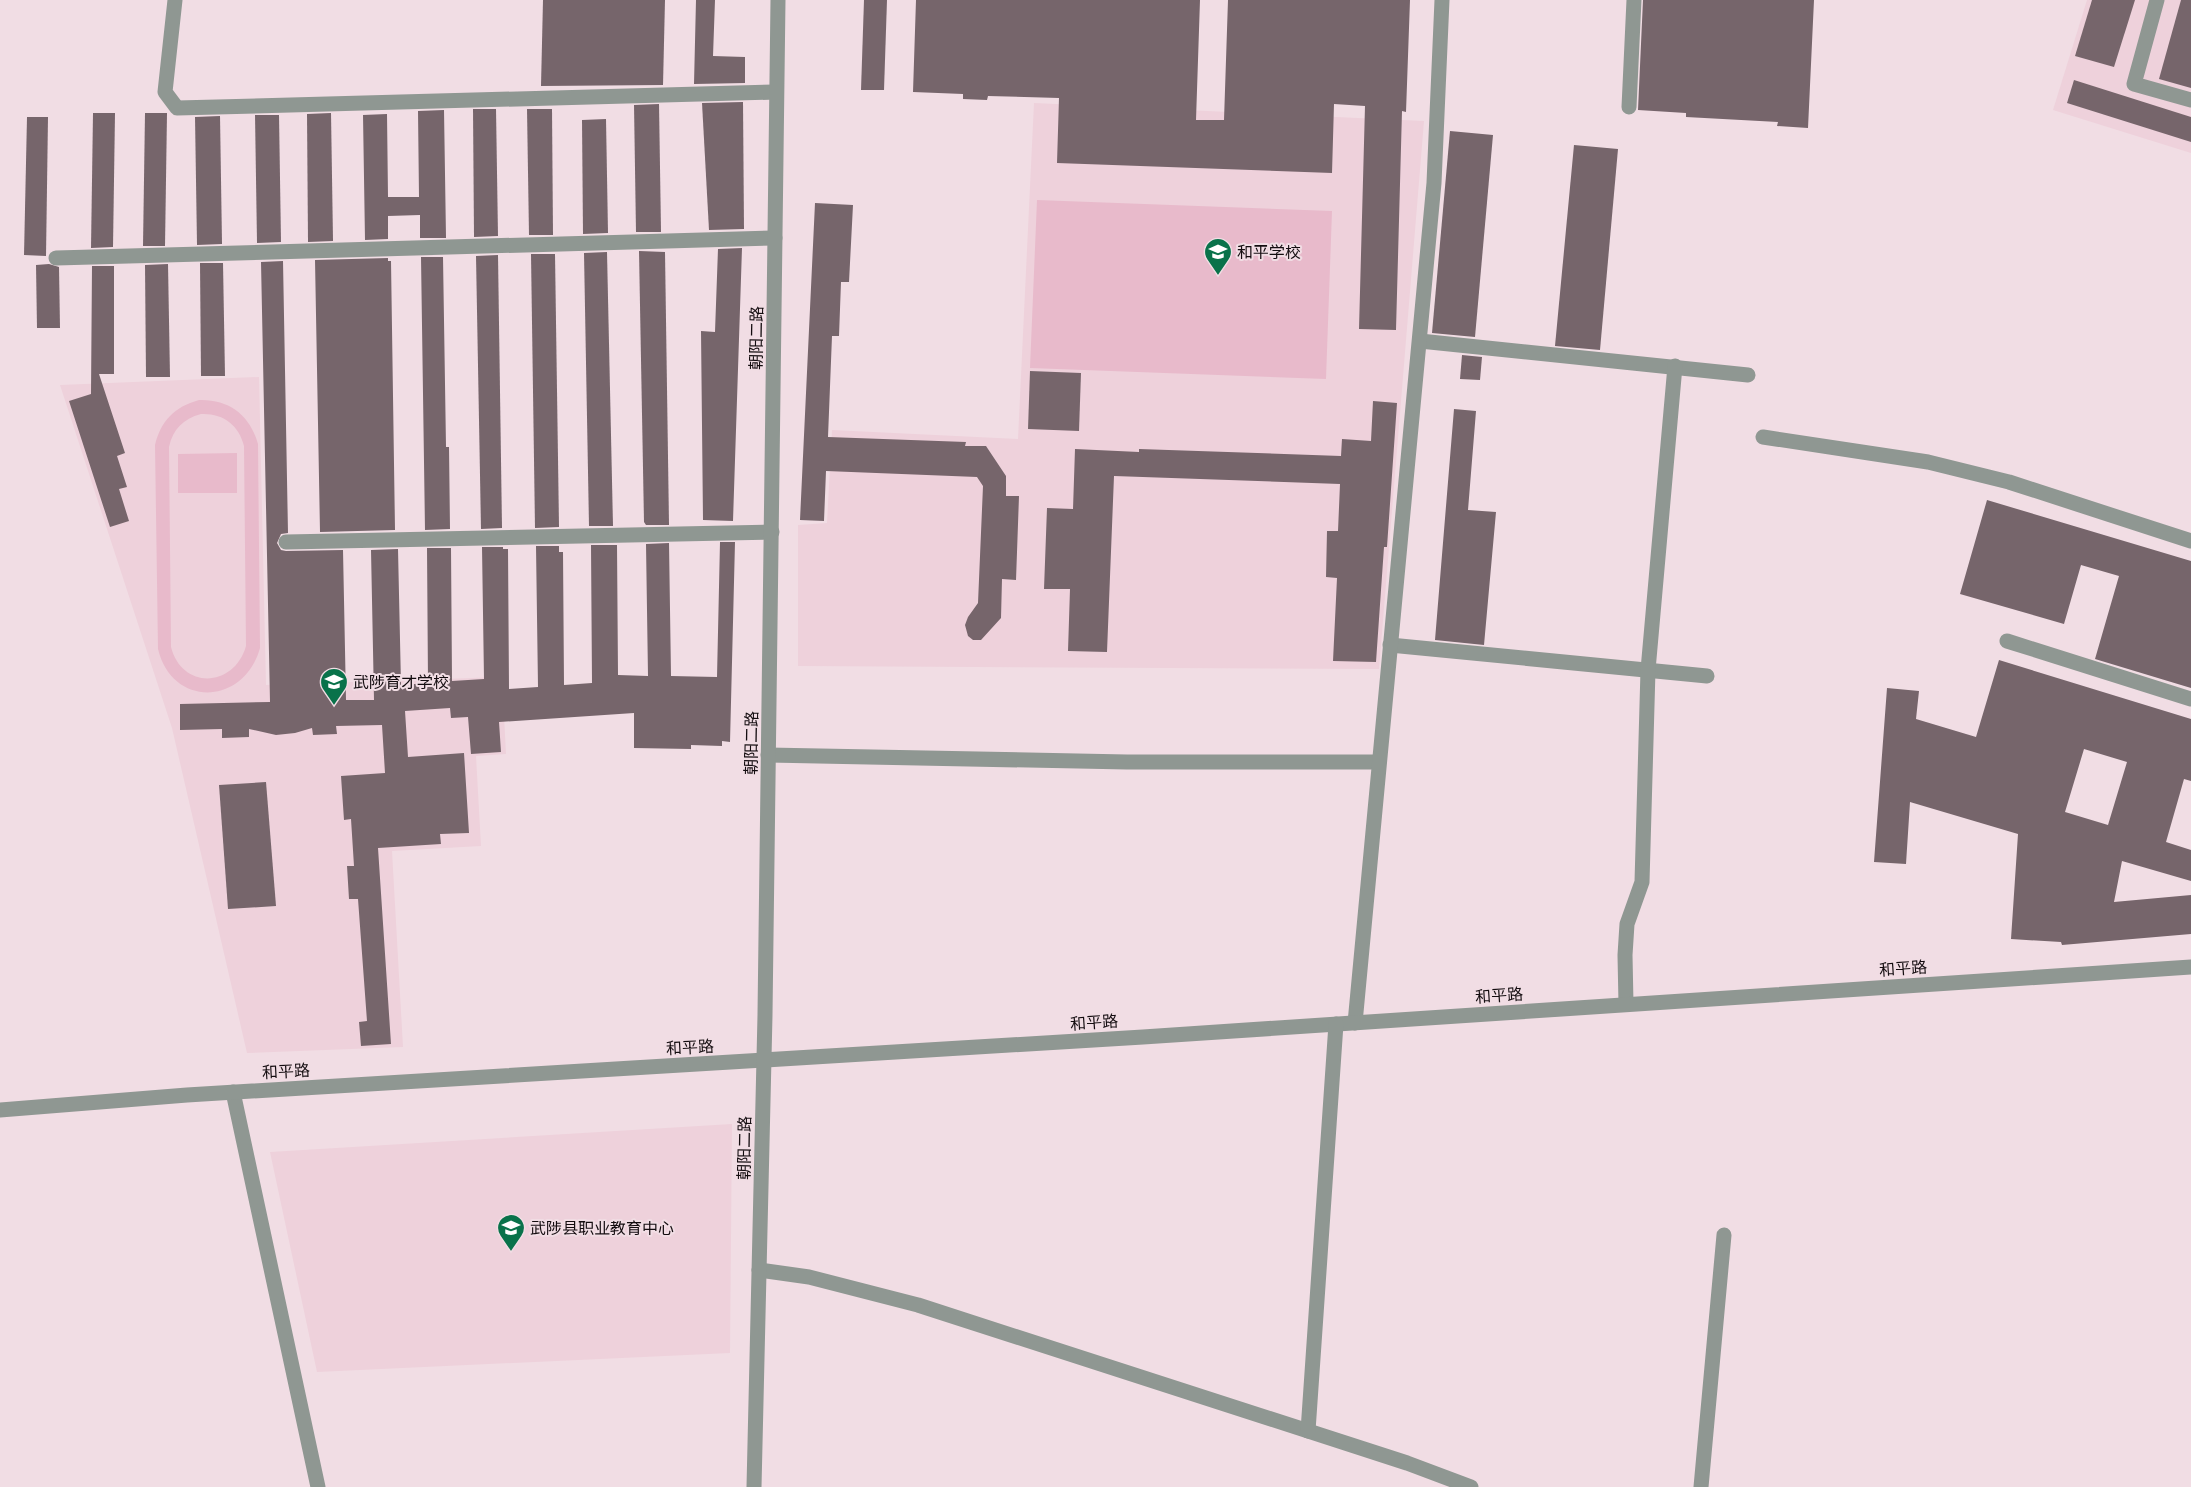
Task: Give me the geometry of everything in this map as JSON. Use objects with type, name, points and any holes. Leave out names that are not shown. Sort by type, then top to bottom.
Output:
[{"type":"street","points":[[175,0],[165,92],[177,108],[776,92]]},
{"type":"street","name":"朝阳二路","points":[[754,1487],[764,1060],[778,0]]},
{"type":"street","points":[[1355,1022],[1434,183],[1442,0]]},
{"type":"street","points":[[1629,107],[1634,0]]},
{"type":"street","points":[[2157,0],[2134,84],[2191,100]]},
{"type":"street","points":[[56,258],[774,238]]},
{"type":"street","points":[[1420,341],[1748,374]]},
{"type":"street","points":[[1626,1004],[1624,955],[1627,924],[1642,882],[1648,670],[1675,366]]},
{"type":"street","points":[[1763,437],[1928,462],[2009,482],[2191,541]]},
{"type":"street","points":[[286,542],[772,532]]},
{"type":"street","points":[[2007,641],[2191,699]]},
{"type":"street","points":[[1390,645],[1707,676]]},
{"type":"street","points":[[768,754],[1127,762],[1379,762]]},
{"type":"street","name":"和平路","points":[[0,1110],[233,1092],[1336,1024],[2191,967]]},
{"type":"street","points":[[1308,1431],[1336,1024]]},
{"type":"street","points":[[233,1092],[318,1487]]},
{"type":"street","points":[[1701,1487],[1724,1235]]},
{"type":"street","points":[[759,1270],[809,1277],[918,1305],[1407,1463],[1471,1487]]},
{"type":"shaded area","points":[[2087,0],[2191,0],[2191,153],[2053,110]]},
{"type":"shaded area","name":"和平学校","points":[[1034,103],[1424,121],[1379,669],[798,666],[798,525],[827,523],[832,430],[1018,439]]},
{"type":"shaded area","points":[[1037,200],[1332,211],[1326,379],[1030,368]]},
{"type":"shaded area","name":"武陟育才学校","points":[[259,377],[266,685],[502,677],[506,754],[476,756],[481,846],[392,851],[403,1047],[247,1053],[172,728],[60,385]]},
{"type":"shaded area","points":[[199,400],[210,400],[229,406],[244,417],[250,425],[258,444],[260,648],[252,667],[239,681],[224,689],[208,692],[192,690],[178,682],[166,668],[158,649],[155,445],[161,429],[170,416],[190,403]],"holes":[[[201,414],[223,418],[234,426],[244,446],[246,646],[240,660],[231,670],[220,676],[208,678],[196,677],[186,671],[177,661],[171,647],[169,447],[173,435],[184,422]]]},
{"type":"shaded area","points":[[237,453],[237,493],[178,493],[178,454]]},
{"type":"shaded area","name":"武陟县职业教育中心","points":[[732,1124],[730,1353],[317,1372],[270,1152]]},
{"type":"building","points":[[543,0],[665,0],[663,85],[541,86]]},
{"type":"building","points":[[696,0],[715,0],[713,56],[745,57],[745,83],[694,84]]},
{"type":"building","points":[[864,0],[887,0],[884,90],[861,90]]},
{"type":"building","points":[[916,0],[1200,0],[1196,120],[1224,120],[1228,0],[1410,0],[1406,112],[1402,111],[1396,330],[1359,329],[1365,106],[1334,104],[1332,173],[1057,163],[1059,98],[988,96],[987,100],[963,99],[963,94],[913,92]]},
{"type":"building","points":[[1643,0],[1814,0],[1808,128],[1777,126],[1778,122],[1686,117],[1686,113],[1638,110]]},
{"type":"building","points":[[2092,0],[2135,0],[2114,67],[2075,56]]},
{"type":"building","points":[[2181,0],[2191,0],[2191,88],[2159,79]]},
{"type":"building","points":[[2074,80],[2191,117],[2191,142],[2067,103]]},
{"type":"building","points":[[743,102],[744,229],[709,230],[702,103]]},
{"type":"building","points":[[659,104],[661,232],[636,232],[634,105]]},
{"type":"building","points":[[473,109],[496,109],[498,236],[474,237]]},
{"type":"building","points":[[527,109],[552,109],[553,235],[529,235]]},
{"type":"building","points":[[444,110],[446,238],[420,238],[420,215],[388,216],[388,239],[365,240],[363,115],[387,114],[388,197],[419,197],[418,111]]},
{"type":"building","points":[[93,113],[115,113],[113,247],[91,248]]},
{"type":"building","points":[[145,113],[167,113],[165,246],[143,246]]},
{"type":"building","points":[[331,113],[333,241],[308,242],[307,114]]},
{"type":"building","points":[[255,115],[279,115],[281,242],[257,243]]},
{"type":"building","points":[[220,116],[222,244],[197,245],[195,117]]},
{"type":"building","points":[[27,117],[48,117],[46,256],[24,255]]},
{"type":"building","points":[[606,119],[608,233],[583,234],[582,120]]},
{"type":"building","points":[[1450,131],[1493,135],[1475,337],[1432,333]]},
{"type":"building","points":[[1574,145],[1618,149],[1600,350],[1555,346]]},
{"type":"building","points":[[815,203],[853,205],[849,282],[841,282],[839,336],[832,336],[828,437],[966,442],[965,446],[986,446],[1006,476],[1006,496],[1019,496],[1016,580],[1002,579],[1001,618],[981,640],[973,640],[968,636],[965,625],[978,603],[983,486],[977,477],[826,471],[824,521],[800,520]]},
{"type":"building","points":[[742,248],[733,521],[703,520],[701,331],[715,332],[718,249]]},
{"type":"building","points":[[639,251],[665,252],[669,525],[646,525],[644,522]]},
{"type":"building","points":[[607,252],[613,526],[589,526],[584,253]]},
{"type":"building","points":[[531,254],[555,254],[559,527],[535,528]]},
{"type":"building","points":[[498,255],[502,528],[481,529],[476,256]]},
{"type":"building","points":[[421,257],[443,257],[446,447],[449,447],[450,529],[425,530]]},
{"type":"building","points":[[388,258],[388,261],[391,261],[395,530],[320,532],[315,260]]},
{"type":"building","points":[[283,261],[288,533],[281,534],[277,543],[281,550],[286,551],[343,550],[346,700],[374,700],[371,550],[398,549],[401,685],[428,683],[427,548],[451,548],[452,681],[484,679],[482,547],[503,547],[503,549],[508,549],[509,689],[538,687],[536,546],[559,546],[559,552],[563,552],[564,685],[592,683],[591,545],[617,545],[618,675],[648,676],[646,544],[669,543],[671,676],[717,677],[720,542],[735,542],[730,742],[722,741],[722,746],[691,745],[691,749],[634,748],[634,713],[499,722],[501,752],[471,754],[468,717],[451,718],[450,708],[405,711],[408,757],[464,753],[469,833],[440,834],[441,844],[378,848],[391,1044],[361,1046],[359,1022],[367,1021],[358,899],[349,899],[347,866],[354,866],[351,819],[344,820],[341,776],[385,773],[382,725],[336,726],[337,734],[313,735],[312,728],[295,733],[276,735],[249,729],[249,737],[222,738],[222,729],[180,730],[180,704],[270,702],[261,262]]},
{"type":"building","points":[[200,263],[223,263],[225,376],[201,376]]},
{"type":"building","points":[[49,264],[59,267],[60,328],[37,328],[36,265]]},
{"type":"building","points":[[168,264],[170,377],[146,377],[145,265]]},
{"type":"building","points":[[92,266],[114,266],[114,374],[99,374],[125,453],[117,456],[127,487],[119,489],[129,521],[110,527],[69,401],[91,394]]},
{"type":"building","points":[[1462,355],[1482,357],[1480,380],[1460,379]]},
{"type":"building","points":[[1030,371],[1081,373],[1079,431],[1028,429]]},
{"type":"building","points":[[1373,401],[1397,403],[1387,547],[1384,547],[1376,662],[1333,661],[1337,578],[1326,577],[1327,531],[1338,531],[1340,484],[1114,476],[1107,652],[1068,651],[1070,589],[1044,589],[1047,508],[1073,509],[1075,449],[1139,452],[1139,449],[1341,456],[1342,439],[1371,441]]},
{"type":"building","points":[[1454,409],[1476,411],[1468,510],[1496,512],[1484,645],[1435,640]]},
{"type":"building","points":[[1987,500],[2191,561],[2191,688],[2095,659],[2119,576],[2081,565],[2064,624],[1960,594]]},
{"type":"building","points":[[1999,660],[2191,719],[2191,781],[2184,779],[2166,842],[2191,850],[2191,881],[2122,861],[2114,902],[2191,895],[2191,934],[2062,945],[2061,942],[2011,939],[2018,834],[1910,802],[1906,864],[1874,862],[1887,688],[1919,691],[1916,719],[1976,737]],"holes":[[[2084,749],[2127,762],[2108,825],[2065,812]]]},
{"type":"building","points":[[266,782],[276,906],[228,909],[219,785]]},
{"type":"place","name":"和平学校","points":[[1218,276]]},
{"type":"place","name":"武陟育才学校","points":[[334,706]]},
{"type":"place","name":"武陟县职业教育中心","points":[[511,1252]]}]
